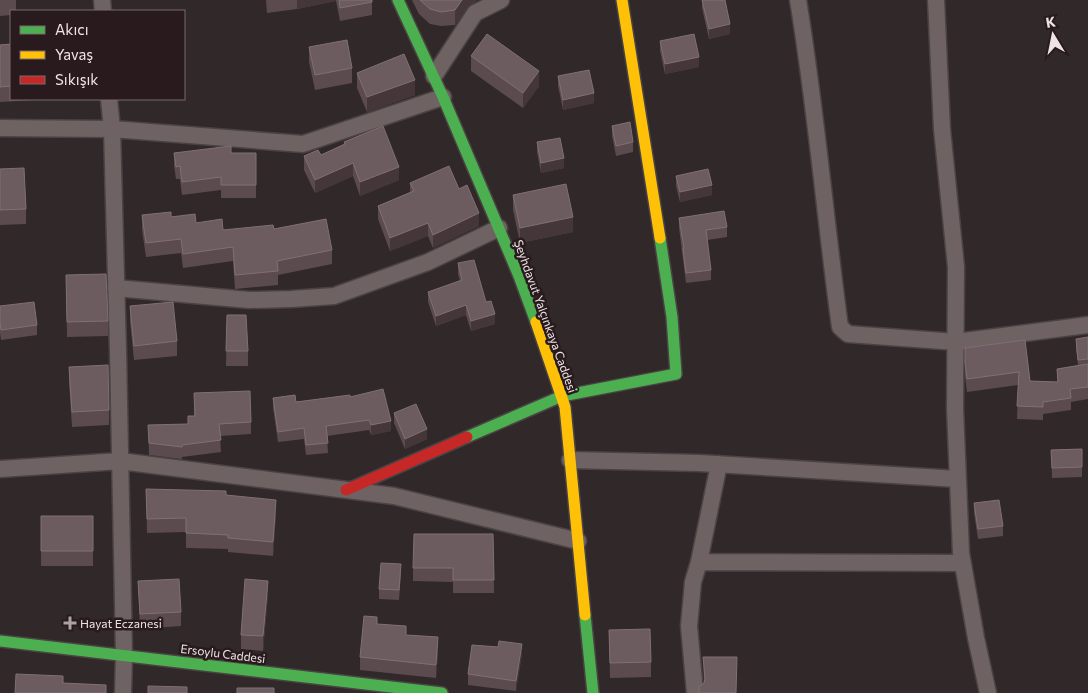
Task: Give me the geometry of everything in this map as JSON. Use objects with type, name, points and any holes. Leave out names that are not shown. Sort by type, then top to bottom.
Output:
[{"type":"street","name":"Şeyhdavut Yalçınkaya Caddesi","points":[[398,0],[434,76],[519,276],[562,396],[565,407],[593,693]]},
{"type":"street","points":[[346,490],[562,396],[676,374],[672,317],[644,128],[622,0]]},
{"type":"street","points":[[798,0],[808,63],[840,327],[848,334],[956,342],[1088,325]]},
{"type":"street","points":[[936,0],[942,129],[956,267],[955,408],[961,553],[988,693]]},
{"type":"street","points":[[434,76],[475,13],[499,1]]},
{"type":"street","points":[[0,128],[112,129],[303,144],[443,97]]},
{"type":"street","points":[[110,100],[120,461],[123,693]]},
{"type":"street","points":[[116,288],[249,300],[334,296],[428,262],[499,228]]},
{"type":"street","points":[[570,460],[719,464],[958,479]]},
{"type":"street","points":[[0,469],[120,461],[394,496],[578,541]]},
{"type":"street","points":[[695,693],[689,626],[693,582],[699,562],[719,464]]},
{"type":"street","points":[[699,562],[962,563]]},
{"type":"street","name":"Ersoylu Caddesi","points":[[0,641],[442,693]]},
{"type":"building","points":[[339,0],[372,0],[372,2],[340,8]]},
{"type":"building","points":[[420,0],[462,0],[455,10],[441,12],[430,9]]},
{"type":"building","points":[[702,0],[725,0],[730,24],[709,29]]},
{"type":"building","points":[[487,34],[539,71],[523,93],[471,56]]},
{"type":"building","points":[[694,34],[699,57],[665,64],[660,41]]},
{"type":"building","points":[[347,40],[352,68],[315,75],[309,47]]},
{"type":"building","points":[[10,44],[10,86],[0,87],[0,45]]},
{"type":"building","points":[[404,54],[415,80],[367,97],[357,73]]},
{"type":"building","points":[[589,70],[594,93],[563,100],[558,76]]},
{"type":"building","points":[[630,122],[633,142],[616,146],[612,126]]},
{"type":"building","points":[[383,126],[399,167],[360,182],[353,163],[315,180],[304,156],[318,150],[321,155],[345,144],[344,142]]},
{"type":"building","points":[[560,138],[564,158],[541,163],[537,142]]},
{"type":"building","points":[[231,146],[231,153],[256,153],[256,185],[221,185],[221,177],[182,182],[180,166],[176,167],[174,153]]},
{"type":"building","points":[[449,166],[459,189],[467,185],[479,213],[433,235],[428,223],[390,238],[378,206],[414,191],[410,183]]},
{"type":"building","points":[[24,168],[26,209],[0,210],[0,169]]},
{"type":"building","points":[[708,169],[712,185],[680,192],[676,176]]},
{"type":"building","points":[[566,184],[573,217],[520,228],[513,195]]},
{"type":"building","points":[[724,211],[727,227],[706,230],[711,270],[686,273],[679,218]]},
{"type":"building","points":[[171,212],[171,217],[195,214],[196,223],[222,219],[223,230],[273,225],[274,229],[326,219],[332,250],[277,261],[278,271],[235,275],[233,247],[183,254],[181,239],[146,243],[142,215]]},
{"type":"building","points":[[474,260],[486,302],[491,301],[495,314],[471,321],[466,305],[436,316],[428,292],[462,280],[458,263]]},
{"type":"building","points":[[106,274],[108,321],[67,322],[66,275]]},
{"type":"building","points":[[34,302],[37,325],[1,330],[0,306]]},
{"type":"building","points":[[173,302],[177,341],[134,346],[130,306]]},
{"type":"building","points":[[227,315],[246,315],[248,351],[226,351]]},
{"type":"building","points":[[1088,337],[1088,359],[1078,360],[1076,339]]},
{"type":"building","points":[[1025,340],[1030,381],[1058,382],[1057,369],[1088,364],[1088,387],[1070,389],[1071,398],[1043,402],[1043,407],[1017,406],[1019,372],[967,379],[965,348]]},
{"type":"building","points":[[108,365],[109,410],[72,412],[69,367]]},
{"type":"building","points":[[383,389],[391,421],[371,425],[369,420],[326,426],[328,443],[306,445],[304,428],[278,432],[273,398],[295,395],[296,402],[350,395],[350,397]]},
{"type":"building","points":[[250,391],[251,422],[219,424],[221,440],[182,445],[182,447],[149,443],[148,425],[188,424],[188,416],[195,416],[194,393]]},
{"type":"building","points":[[416,404],[427,429],[405,439],[394,413]]},
{"type":"building","points":[[1082,449],[1082,467],[1052,468],[1051,450]]},
{"type":"building","points":[[146,489],[226,491],[226,495],[276,500],[273,542],[228,538],[228,535],[186,533],[186,518],[147,519]]},
{"type":"building","points":[[999,500],[1003,526],[978,529],[974,503]]},
{"type":"building","points":[[41,516],[93,516],[93,551],[41,551]]},
{"type":"building","points":[[414,534],[493,534],[494,580],[453,580],[453,568],[413,568]]},
{"type":"building","points":[[381,563],[401,564],[399,590],[379,589]]},
{"type":"building","points":[[179,579],[181,612],[140,614],[138,581]]},
{"type":"building","points":[[245,579],[268,581],[263,636],[241,635]]},
{"type":"building","points":[[364,616],[377,617],[377,624],[406,626],[406,635],[438,637],[436,665],[360,657]]},
{"type":"building","points":[[650,629],[651,662],[610,663],[609,630]]},
{"type":"building","points":[[499,641],[522,644],[516,681],[468,674],[472,645],[498,647]]},
{"type":"building","points":[[703,657],[737,657],[736,693],[699,693],[699,687],[704,683],[705,678]]},
{"type":"building","points":[[16,674],[63,676],[63,683],[106,685],[106,693],[15,693]]},
{"type":"building","points":[[148,686],[187,687],[187,693],[148,693]]},
{"type":"building","points":[[237,688],[274,688],[274,693],[237,693]]},
{"type":"traffic: fast","points":[[398,0],[443,97],[519,276],[536,322]]},
{"type":"traffic: fast","points":[[467,437],[562,396],[676,374],[672,317],[660,238]]},
{"type":"traffic: fast","points":[[585,615],[593,693]]},
{"type":"traffic: fast","points":[[0,641],[442,693]]},
{"type":"traffic: slow","points":[[622,0],[660,238]]},
{"type":"traffic: slow","points":[[536,322],[565,407],[585,615]]},
{"type":"traffic: jam","points":[[346,490],[467,437]]},
{"type":"place","name":"Hayat Eczanesi","points":[[70,623]]}]
